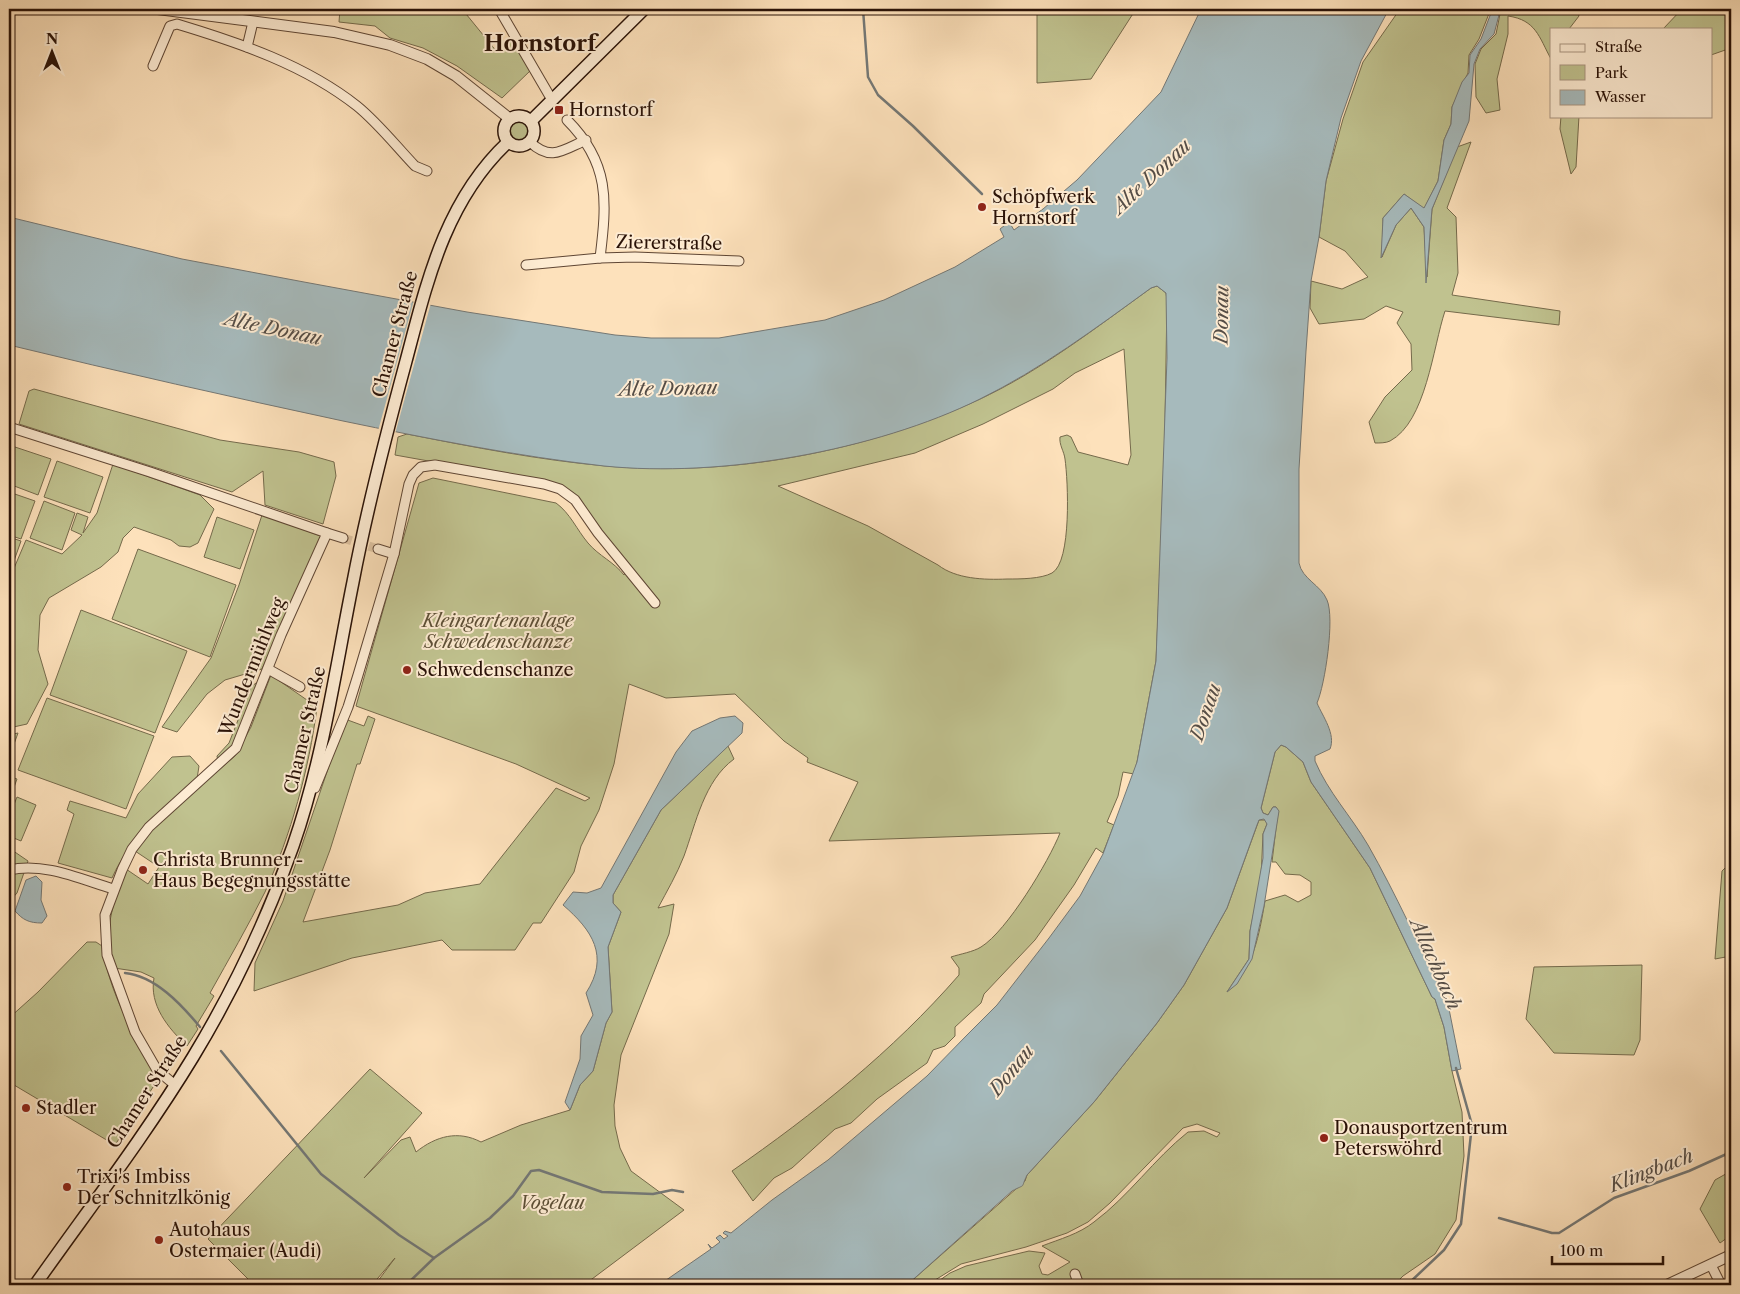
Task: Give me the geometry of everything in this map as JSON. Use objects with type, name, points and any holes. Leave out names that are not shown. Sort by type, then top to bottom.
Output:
[{"type":"main road","points":[[533,119],[518,116],[510,119],[504,128],[505,138],[508,142],[517,147],[530,142],[534,130],[533,119],[644,9]]},
{"type":"main road","name":"Chamer Straße","points":[[35,1285],[195,1054],[255,938],[293,846],[308,800],[326,726],[355,570],[378,465],[431,268],[459,203],[487,164],[508,142]]},
{"type":"street","points":[[158,9],[236,14],[253,22],[353,35],[410,52],[456,76],[510,119]]},
{"type":"street","points":[[499,9],[552,100]]},
{"type":"street","points":[[246,47],[253,22]]},
{"type":"street","points":[[153,66],[170,26],[177,24],[246,47],[306,74],[336,91],[358,107],[415,166],[427,171]]},
{"type":"street","name":"Ziererstraße","points":[[567,120],[586,140],[598,161],[604,186],[605,219],[600,258],[635,257],[739,261]]},
{"type":"street","points":[[530,142],[539,150],[550,154],[586,140]]},
{"type":"street","points":[[526,265],[600,258]]},
{"type":"street","points":[[9,427],[150,472],[344,538]]},
{"type":"street","points":[[293,846],[301,832],[312,796],[348,707],[394,554],[409,484],[413,475],[421,467],[436,465],[544,484],[560,489],[575,500],[598,533],[655,603]]},
{"type":"street","name":"Wundermühlweg","points":[[175,1085],[164,1078],[157,1070],[135,1032],[112,973],[105,938],[105,915],[113,889],[132,849],[149,827],[236,748],[327,533]]},
{"type":"street","points":[[378,549],[394,554]]},
{"type":"street","points":[[268,669],[300,687]]},
{"type":"street","points":[[9,870],[28,868],[56,871],[113,889]]},
{"type":"street","points":[[1667,1285],[1731,1255]]},
{"type":"street","points":[[1711,1265],[1721,1285]]},
{"type":"street","points":[[1075,1274],[1079,1285]]},
{"type":"green space","points":[[340,9],[462,9],[497,52],[511,39],[531,70],[502,98],[457,66],[423,48],[390,38],[375,26],[339,22]]},
{"type":"green space","points":[[1037,9],[1136,9],[1091,79],[1037,83]]},
{"type":"green space","points":[[1400,9],[1523,9],[1533,14],[1537,9],[1577,9],[1579,16],[1570,28],[1550,28],[1550,57],[1540,37],[1531,26],[1525,21],[1508,16],[1508,34],[1497,79],[1500,110],[1486,113],[1476,97],[1475,64],[1481,49],[1496,34],[1500,14],[1490,11],[1479,39],[1469,55],[1468,73],[1452,107],[1451,124],[1444,140],[1438,181],[1424,209],[1404,194],[1383,218],[1382,257],[1396,225],[1411,208],[1424,227],[1427,277],[1432,209],[1457,147],[1471,142],[1447,208],[1456,217],[1458,273],[1452,295],[1560,311],[1559,325],[1445,311],[1420,401],[1412,418],[1402,431],[1385,443],[1375,443],[1369,422],[1385,397],[1412,370],[1411,344],[1397,323],[1403,312],[1386,306],[1364,319],[1319,324],[1310,308],[1311,281],[1342,289],[1368,277],[1345,251],[1319,237],[1326,181],[1343,119],[1363,62]]},
{"type":"green space","points":[[1682,9],[1731,9],[1731,48],[1712,55],[1712,28],[1664,28]]},
{"type":"green space","points":[[1561,118],[1579,118],[1576,167],[1571,174],[1560,129]]},
{"type":"green space","points":[[519,120],[527,123],[530,131],[527,139],[519,142],[511,139],[508,131],[511,123]]},
{"type":"green space","name":"Kleingartenanlage Schwedenschanze","points":[[1157,286],[1166,293],[1167,300],[1164,481],[1156,661],[1134,774],[1123,772],[1118,796],[1107,822],[1114,825],[1103,853],[1096,848],[1074,885],[1035,940],[984,994],[981,1003],[955,1027],[955,1036],[945,1046],[933,1050],[927,1063],[877,1099],[851,1123],[835,1129],[792,1168],[774,1178],[753,1201],[732,1171],[793,1127],[851,1080],[934,1003],[959,975],[959,968],[951,957],[981,947],[1003,926],[1037,877],[1060,833],[829,841],[858,782],[807,762],[808,758],[784,741],[735,694],[666,698],[629,684],[614,764],[599,810],[581,846],[574,872],[541,923],[533,923],[515,950],[452,950],[442,940],[352,958],[254,991],[255,963],[283,901],[345,719],[364,726],[368,716],[375,719],[360,764],[357,764],[330,850],[303,922],[398,905],[425,893],[480,884],[556,788],[585,801],[590,798],[516,764],[356,706],[419,483],[433,478],[556,503],[592,548],[616,566],[624,575],[628,566],[584,508],[551,483],[395,455],[398,437],[407,434],[531,457],[606,466],[701,468],[749,464],[796,457],[843,447],[889,434],[978,400],[1045,363],[1151,288]],"holes":[[[1124,349],[1131,455],[1128,465],[1078,452],[1071,437],[1067,435],[1060,437],[1065,459],[1067,484],[1066,538],[1063,554],[1058,566],[1052,573],[1030,578],[980,579],[953,573],[868,526],[778,486],[915,453],[983,424],[1053,389],[1075,373]]]},
{"type":"green space","points":[[34,389],[220,440],[299,452],[334,462],[336,476],[323,524],[265,505],[263,471],[232,492],[19,424],[29,391]]},
{"type":"green space","points":[[9,445],[51,459],[38,495],[9,484]]},
{"type":"green space","points":[[57,461],[103,477],[90,513],[44,497]]},
{"type":"green space","points":[[113,464],[200,495],[214,509],[198,543],[190,547],[179,546],[171,540],[134,527],[123,538],[118,552],[101,567],[49,598],[40,615],[38,650],[48,684],[27,724],[9,728],[9,580],[26,540],[62,554],[82,535],[71,530],[77,513],[88,517],[83,533],[97,513]]},
{"type":"green space","points":[[9,492],[35,501],[21,539],[9,535]]},
{"type":"green space","points":[[44,501],[75,513],[62,550],[30,538]]},
{"type":"green space","points":[[262,515],[321,536],[262,669],[225,680],[207,694],[177,732],[162,727],[211,658],[239,585]]},
{"type":"green space","points":[[217,517],[254,530],[240,569],[204,557]]},
{"type":"green space","points":[[9,537],[21,541],[9,575]]},
{"type":"green space","points":[[138,549],[236,585],[210,657],[112,619]]},
{"type":"green space","points":[[81,610],[187,651],[155,733],[50,695]]},
{"type":"green space","points":[[271,675],[317,707],[304,778],[291,825],[265,892],[210,993],[214,996],[196,1026],[198,1029],[187,1046],[173,1032],[157,1007],[153,988],[154,978],[141,972],[114,968],[109,941],[113,906],[126,869],[148,884],[159,867],[135,851],[152,830],[182,801],[235,756],[251,727]]},
{"type":"green space","points":[[259,683],[231,751],[218,762],[217,756],[229,743],[251,687]]},
{"type":"green space","points":[[47,698],[154,736],[126,809],[18,770]]},
{"type":"green space","points":[[18,733],[9,758],[9,735]]},
{"type":"green space","points":[[1281,745],[1303,762],[1311,782],[1370,868],[1432,997],[1435,999],[1444,1027],[1462,1112],[1464,1156],[1456,1220],[1435,1254],[1403,1276],[1394,1285],[933,1285],[950,1273],[966,1266],[1029,1251],[1045,1253],[1039,1266],[1042,1274],[1048,1275],[1070,1262],[1042,1246],[1076,1233],[1107,1212],[1188,1132],[1204,1131],[1217,1137],[1220,1133],[1197,1124],[1183,1128],[1110,1203],[1088,1222],[1067,1233],[1026,1247],[961,1264],[927,1285],[907,1285],[1025,1181],[1027,1175],[1094,1102],[1157,1023],[1184,985],[1227,908],[1259,820],[1266,820],[1267,824],[1263,834],[1261,878],[1250,931],[1249,959],[1227,992],[1236,983],[1249,962],[1254,950],[1265,901],[1285,895],[1298,902],[1311,895],[1311,882],[1300,875],[1285,874],[1276,862],[1272,862],[1278,811],[1276,807],[1273,807],[1268,815],[1263,813],[1261,808],[1275,752]]},
{"type":"green space","name":"Vogelau","points":[[728,746],[734,759],[715,779],[708,791],[684,856],[658,908],[674,904],[669,934],[621,1055],[614,1105],[615,1126],[620,1148],[631,1171],[684,1210],[584,1285],[375,1285],[395,1258],[372,1285],[254,1285],[208,1239],[370,1069],[422,1113],[364,1178],[401,1140],[410,1137],[416,1152],[431,1142],[447,1136],[464,1136],[481,1142],[521,1125],[570,1110],[580,1085],[593,1071],[606,1023],[612,1012],[608,947],[621,912],[613,903],[613,895],[661,810]]},
{"type":"green space","points":[[190,756],[199,766],[197,779],[148,824],[128,849],[112,878],[58,863],[74,814],[67,810],[70,801],[126,818],[138,794],[172,757]]},
{"type":"green space","points":[[9,776],[17,779],[9,801]]},
{"type":"green space","points":[[17,797],[36,805],[21,841],[9,836],[9,817]]},
{"type":"green space","points":[[9,848],[28,861],[17,893],[9,902]]},
{"type":"green space","points":[[1731,862],[1731,956],[1715,959],[1722,871]]},
{"type":"green space","points":[[87,942],[96,942],[102,946],[111,981],[124,1015],[159,1078],[115,1145],[9,1082],[9,1018],[38,992]]},
{"type":"green space","points":[[1642,965],[1640,1040],[1634,1055],[1554,1053],[1526,1019],[1534,967]]},
{"type":"green space","points":[[1731,1171],[1731,1235],[1720,1243],[1700,1209],[1715,1180]]},
{"type":"water","points":[[1201,9],[1389,9],[1361,61],[1341,118],[1326,181],[1311,281],[1306,351],[1299,469],[1299,563],[1304,573],[1321,590],[1327,600],[1330,621],[1328,651],[1323,682],[1317,703],[1328,726],[1331,743],[1330,749],[1315,756],[1315,761],[1326,783],[1368,845],[1447,999],[1461,1069],[1452,1071],[1444,1027],[1435,999],[1432,997],[1370,868],[1311,782],[1303,762],[1281,745],[1275,752],[1261,808],[1263,813],[1268,815],[1273,807],[1276,807],[1279,811],[1264,906],[1252,959],[1237,984],[1227,992],[1249,959],[1250,931],[1263,858],[1263,834],[1267,824],[1264,819],[1259,820],[1227,908],[1184,985],[1157,1023],[1094,1102],[1027,1175],[1022,1186],[1012,1191],[907,1285],[659,1285],[711,1249],[708,1244],[712,1248],[720,1242],[716,1238],[720,1235],[724,1239],[728,1236],[723,1233],[725,1231],[731,1233],[772,1200],[828,1160],[927,1076],[997,1005],[1080,896],[1103,854],[1137,762],[1156,661],[1167,358],[1166,293],[1157,286],[1151,288],[1025,375],[980,399],[893,433],[796,457],[697,468],[649,469],[571,462],[441,441],[301,412],[9,345],[9,217],[182,259],[467,312],[615,335],[651,338],[719,338],[825,320],[884,300],[955,267],[1004,237],[1000,229],[1009,222],[1014,230],[1043,209],[1077,180],[1161,92]]},
{"type":"water","points":[[1491,13],[1499,15],[1494,34],[1480,49],[1474,64],[1469,121],[1432,209],[1426,283],[1424,227],[1411,208],[1396,225],[1381,258],[1383,218],[1404,194],[1424,208],[1438,181],[1444,140],[1451,124],[1452,107],[1462,82],[1469,73],[1470,55],[1481,39]]},
{"type":"water","points":[[735,716],[743,723],[742,733],[661,810],[613,895],[613,903],[621,912],[608,947],[612,1012],[606,1023],[593,1071],[580,1085],[570,1110],[565,1102],[580,1059],[581,1036],[593,1015],[586,993],[597,967],[597,955],[589,934],[563,905],[573,892],[587,893],[601,888],[676,752],[692,731],[720,718]]},
{"type":"water","points":[[36,876],[42,882],[41,900],[47,916],[42,923],[27,920],[15,911],[26,880]]},
{"type":"pier","points":[[414,300],[431,303],[395,434],[378,431]]},
{"type":"waterway","points":[[863,9],[868,77],[878,95],[913,126],[982,194]]},
{"type":"waterway","points":[[125,973],[147,979],[167,992],[200,1027]]},
{"type":"waterway","points":[[221,1051],[321,1174],[399,1235],[434,1258]]},
{"type":"waterway","name":"Allachbach","points":[[1407,1285],[1444,1250],[1461,1224],[1472,1125],[1456,1068]]},
{"type":"waterway","name":"Klingbach","points":[[1499,1218],[1552,1233],[1559,1233],[1614,1198],[1689,1171],[1731,1152]]},
{"type":"waterway","points":[[406,1285],[434,1258],[490,1218],[513,1196],[531,1171],[539,1170],[602,1192],[653,1194],[672,1190],[683,1192]]},
{"type":"tunnel","points":[[343,538],[378,549]]},
{"type":"place","name":"Hornstorf","points":[[559,110]]},
{"type":"place","name":"Schöpfwerk Hornstorf","points":[[982,207]]},
{"type":"place","name":"Schwedenschanze","points":[[407,670]]},
{"type":"place","name":"Christa Brunner - Haus Begegnungsstätte","points":[[143,870]]},
{"type":"place","name":"Stadler","points":[[26,1108]]},
{"type":"place","name":"Donausportzentrum Peterswöhrd","points":[[1324,1138]]},
{"type":"place","name":"Trixi's Imbiss Der Schnitzlkönig","points":[[67,1187]]},
{"type":"place","name":"Autohaus Ostermaier (Audi)","points":[[159,1240]]},
{"type":"district","name":"Hornstorf","points":[[540,43]]},
{"type":"water label","name":"Alte Donau","points":[[1151,176]]},
{"type":"water label","name":"Donau","points":[[1221,315]]},
{"type":"water label","name":"Alte Donau","points":[[273,328]]},
{"type":"water label","name":"Alte Donau","points":[[668,388]]},
{"type":"water label","name":"Donau","points":[[1205,712]]},
{"type":"water label","name":"Donau","points":[[1011,1070]]}]
